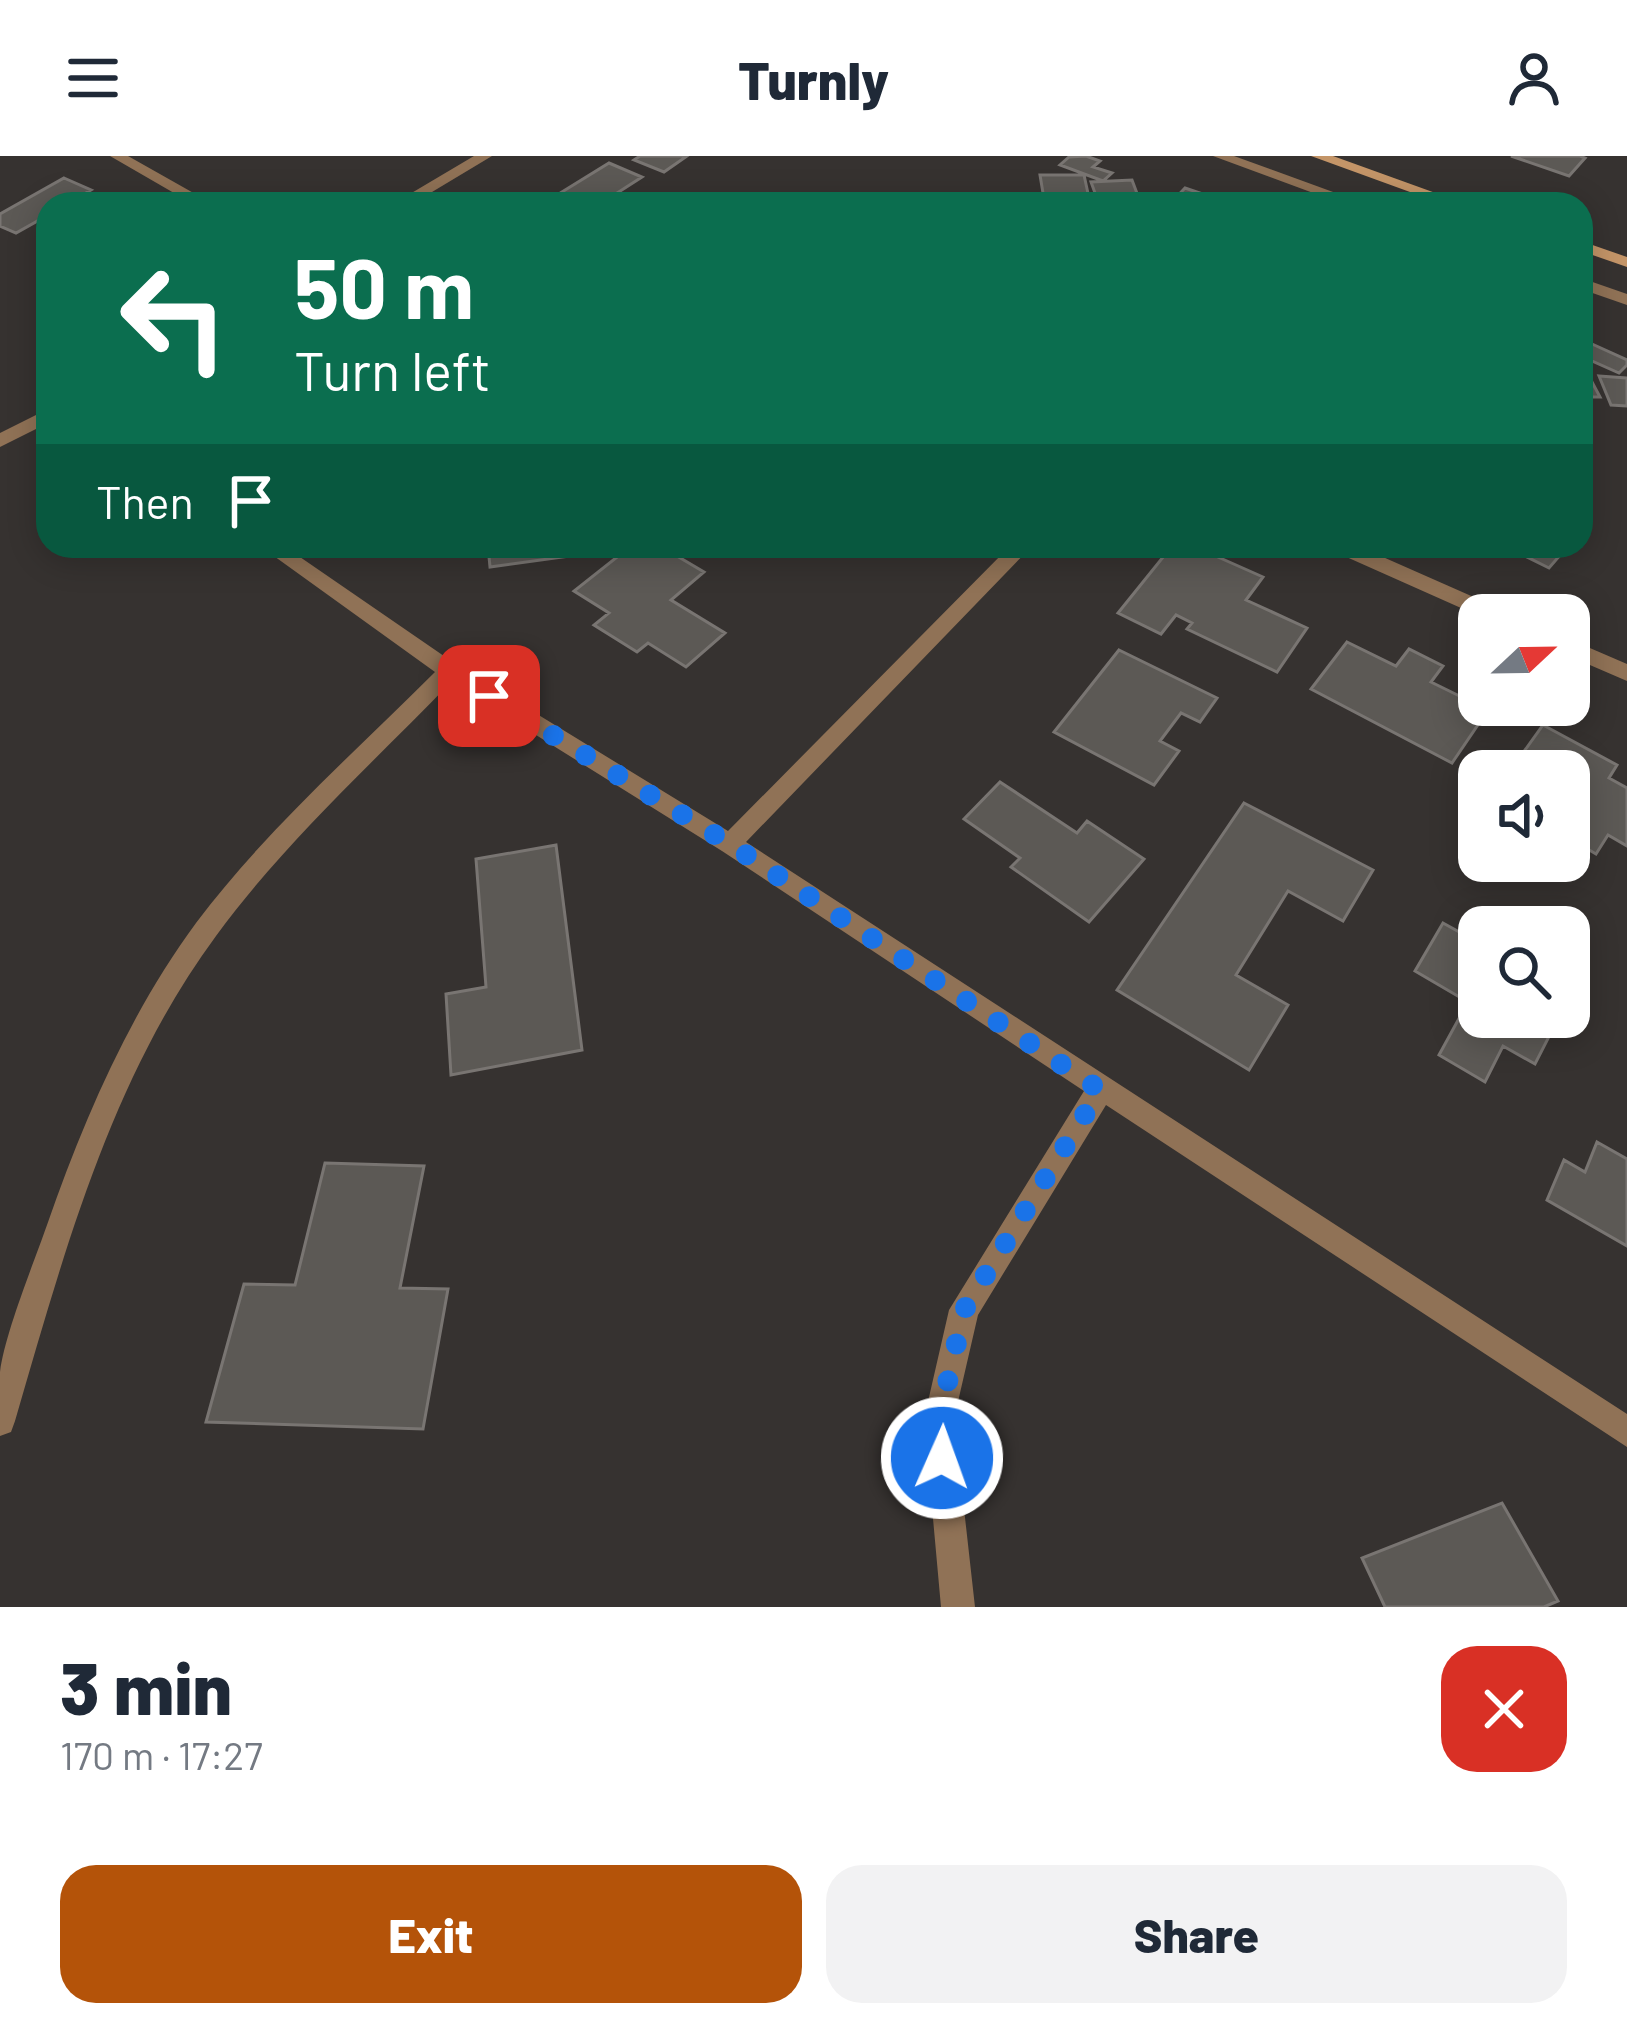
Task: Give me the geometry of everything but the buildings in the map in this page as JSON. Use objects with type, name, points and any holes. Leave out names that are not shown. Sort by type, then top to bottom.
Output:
[{"type":"main road","points":[[1318,156],[1422,192]]},
{"type":"main road","points":[[1593,250],[1627,262]]},
{"type":"street","points":[[117,156],[184,192]]},
{"type":"street","points":[[422,192],[485,156]]},
{"type":"street","points":[[1220,156],[1324,192]]},
{"type":"street","points":[[1593,287],[1627,300]]},
{"type":"street","points":[[0,441],[36,422]]},
{"type":"street","points":[[287,558],[449,671],[730,844],[1627,1432]]},
{"type":"street","points":[[730,844],[1010,558]]},
{"type":"street","points":[[1367,558],[1458,598]]},
{"type":"street","points":[[1590,656],[1627,673]]},
{"type":"street","points":[[0,1421],[57,1232],[120,1077],[178,970],[246,881],[449,671]]},
{"type":"street","points":[[958,1607],[939,1420],[964,1310],[1100,1090]]},
{"type":"route","points":[[489,696],[730,844],[1100,1090],[964,1310],[939,1420],[942,1458]]}]
